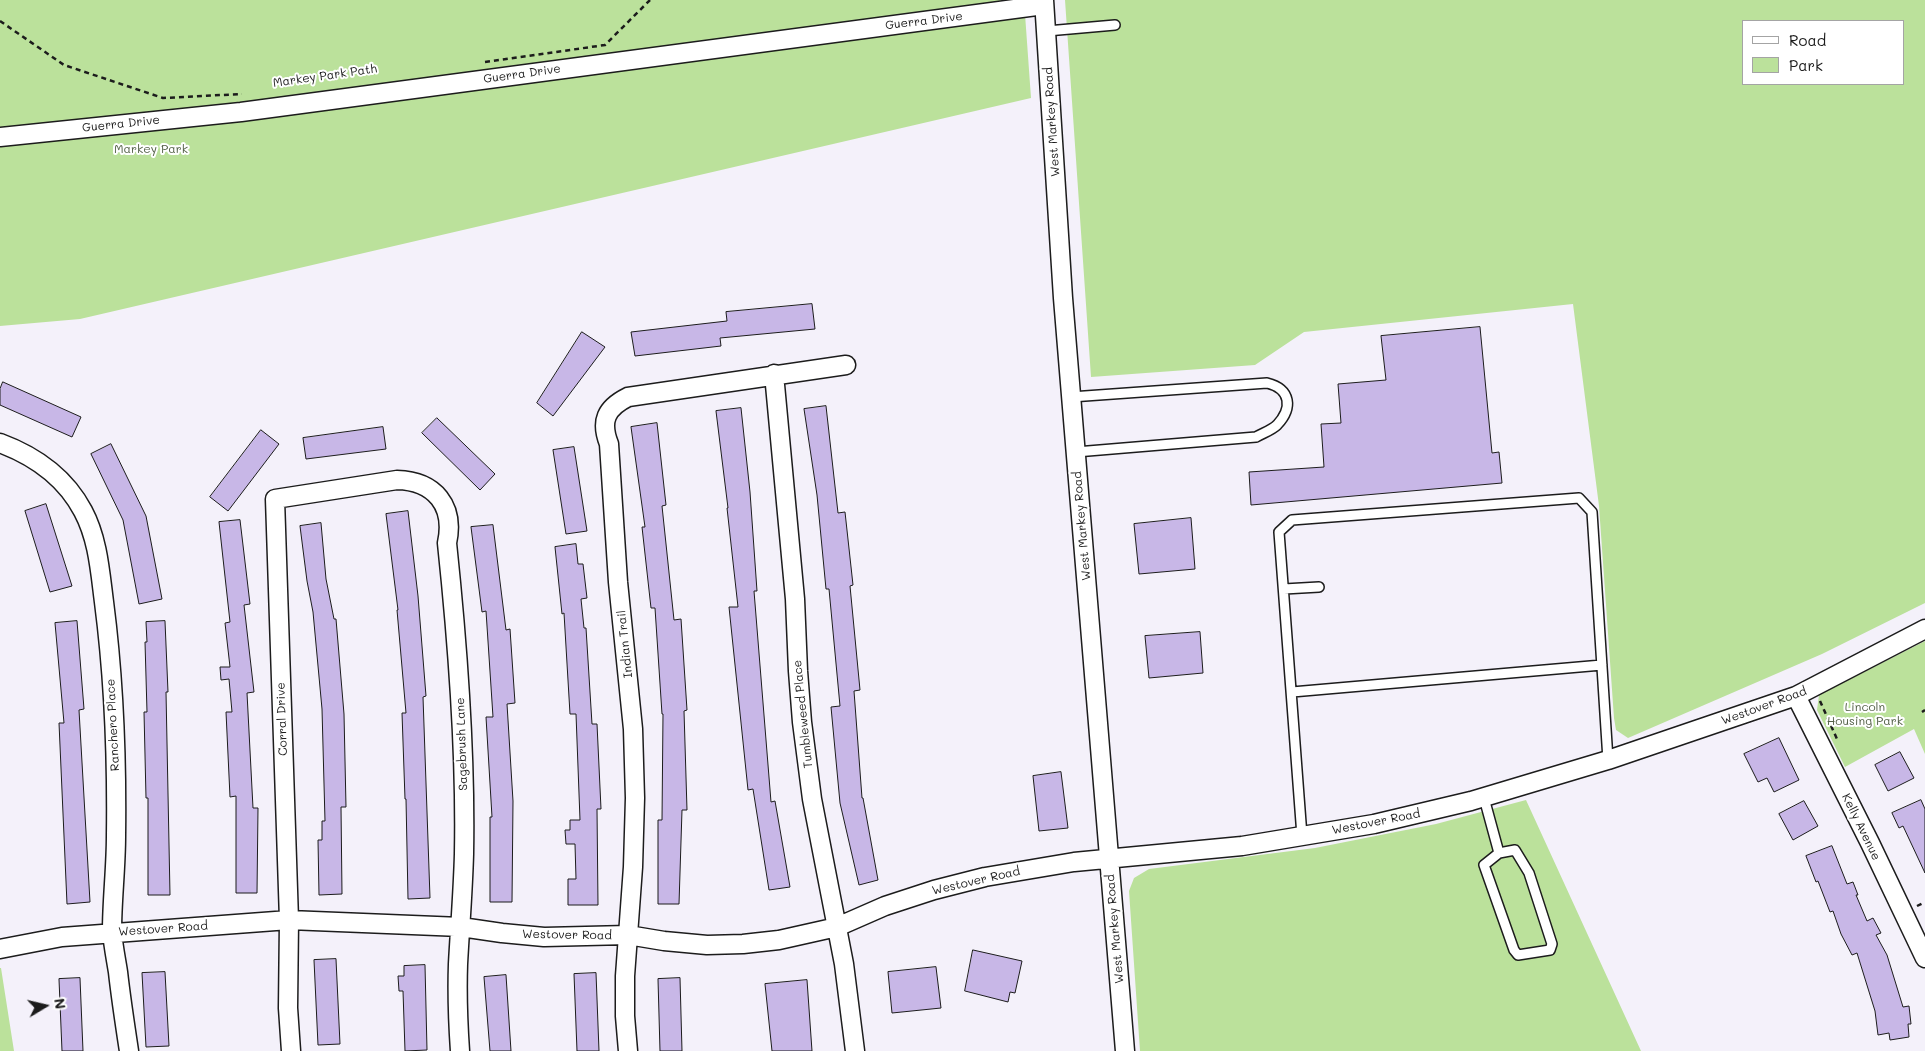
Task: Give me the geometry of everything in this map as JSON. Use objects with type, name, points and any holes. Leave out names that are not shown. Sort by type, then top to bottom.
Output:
[{"type":"street","name":"West Markey Road","points":[[1044,2],[1063,298],[1125,1051]]},
{"type":"street","name":"Guerra Drive","points":[[0,137],[241,112],[1044,2]]},
{"type":"street","name":"Indian Trail","points":[[628,1051],[624,976],[633,867],[635,798],[633,729],[618,572],[609,444],[605,434],[605,424],[609,411],[617,402],[628,397],[774,374],[846,365]]},
{"type":"street","name":"Tumbleweed Place","points":[[774,374],[795,599],[802,722],[815,816],[837,927],[855,1051]]},
{"type":"street","name":"Ranchero Place","points":[[0,443],[39,461],[56,475],[70,491],[83,511],[95,542],[106,617],[115,742],[116,836],[112,932],[129,1051]]},
{"type":"street","name":"Sagebrush Lane","points":[[386,482],[410,481],[424,486],[435,493],[443,504],[448,517],[449,531],[447,544],[456,636],[464,772],[464,854],[458,1010],[460,1051]]},
{"type":"street","name":"Corral Drive","points":[[291,1051],[288,1008],[289,920],[275,499],[386,482]]},
{"type":"street","name":"Westover Road","points":[[0,949],[62,937],[289,920],[461,926],[502,933],[544,937],[628,935],[698,944],[743,944],[779,940],[837,927],[902,901],[984,876],[1036,867],[1242,846],[1374,824],[1484,798],[1608,760],[1796,696],[1925,629]]},
{"type":"street","name":"Kelly Avenue","points":[[1796,696],[1925,958]]},
{"type":"lane","points":[[1047,31],[1115,25]]},
{"type":"lane","points":[[1071,397],[1267,383],[1278,386],[1287,398],[1288,410],[1276,426],[1256,437],[1076,452]]},
{"type":"lane","points":[[1302,836],[1279,532],[1292,520],[1579,498],[1592,512],[1608,760]]},
{"type":"lane","points":[[1284,589],[1319,587]]},
{"type":"lane","points":[[1292,692],[1602,665]]},
{"type":"lane","points":[[1484,798],[1499,853]]},
{"type":"lane","points":[[1515,850],[1529,873],[1552,944],[1550,950],[1518,955],[1514,950],[1484,865],[1499,853],[1515,850]]},
{"type":"path","points":[[477,63],[605,44],[650,0]]},
{"type":"path","points":[[0,21],[64,65],[163,98],[242,94]]},
{"type":"path","points":[[1820,700],[1840,744]]},
{"type":"green space","name":"Markey Park","points":[[0,0],[1024,0],[1031,98],[80,319],[0,326]]},
{"type":"green space","points":[[1065,0],[1925,0],[1925,603],[1822,654],[1628,738],[1616,730],[1614,718],[1599,506],[1573,304],[1304,332],[1255,365],[1091,377]]},
{"type":"green space","name":"Lincoln Housing Park","points":[[1925,641],[1925,754],[1914,729],[1845,767],[1817,710],[1819,695]]},
{"type":"green space","points":[[1526,800],[1641,1051],[1140,1051],[1129,891],[1134,878],[1149,869],[1315,848],[1436,824]]},
{"type":"green space","points":[[1,968],[14,1051],[0,1051]]},
{"type":"building","points":[[812,304],[815,329],[720,338],[721,346],[635,356],[631,332],[727,321],[726,312]]},
{"type":"building","points":[[1480,327],[1492,453],[1499,452],[1502,483],[1251,505],[1249,472],[1324,467],[1321,424],[1341,423],[1338,384],[1386,380],[1381,336]]},
{"type":"building","points":[[582,332],[605,347],[553,416],[537,403]]},
{"type":"building","points":[[3,382],[81,417],[72,437],[0,405],[0,389]]},
{"type":"building","points":[[826,406],[838,513],[845,512],[853,585],[850,586],[860,690],[854,691],[862,798],[878,880],[859,885],[840,803],[831,707],[840,706],[829,589],[826,589],[817,495],[804,409]]},
{"type":"building","points":[[741,408],[750,492],[757,591],[754,591],[771,802],[775,801],[790,887],[769,890],[753,789],[748,790],[729,607],[738,607],[716,411]]},
{"type":"building","points":[[437,418],[495,474],[480,490],[422,433]]},
{"type":"building","points":[[657,423],[666,505],[662,506],[674,620],[681,619],[687,710],[684,711],[687,810],[682,810],[679,904],[658,904],[658,820],[662,820],[663,714],[655,608],[651,608],[642,527],[645,527],[631,427]]},
{"type":"building","points":[[383,427],[386,449],[306,459],[303,438]]},
{"type":"building","points":[[261,430],[279,444],[228,511],[210,497]]},
{"type":"building","points":[[111,444],[146,516],[162,599],[139,604],[123,520],[91,454]]},
{"type":"building","points":[[574,447],[587,531],[566,534],[553,450]]},
{"type":"building","points":[[46,504],[72,586],[50,592],[25,511]]},
{"type":"building","points":[[408,511],[418,596],[426,696],[423,697],[430,898],[408,899],[402,713],[406,713],[398,610],[386,514]]},
{"type":"building","points":[[1191,518],[1195,569],[1139,574],[1134,524]]},
{"type":"building","points":[[240,520],[250,604],[244,605],[254,692],[247,693],[253,808],[258,808],[257,893],[236,893],[236,796],[230,797],[226,712],[232,712],[229,679],[221,680],[220,667],[230,667],[225,623],[230,622],[219,522]]},
{"type":"building","points":[[321,523],[326,579],[334,619],[336,619],[344,714],[346,807],[341,807],[342,894],[319,895],[318,840],[322,840],[322,821],[325,821],[322,709],[313,612],[300,526]]},
{"type":"building","points":[[493,525],[506,630],[510,629],[515,703],[507,704],[513,801],[512,902],[490,902],[490,817],[492,817],[486,717],[493,717],[486,611],[482,612],[471,527]]},
{"type":"building","points":[[576,544],[578,564],[583,564],[587,598],[581,599],[584,628],[586,628],[592,724],[597,724],[601,809],[597,809],[598,905],[568,905],[568,879],[576,879],[575,844],[566,844],[565,830],[570,830],[570,820],[580,820],[576,714],[570,714],[564,613],[562,614],[555,547]]},
{"type":"building","points":[[77,621],[84,709],[79,710],[90,902],[67,904],[59,723],[64,723],[55,623]]},
{"type":"building","points":[[165,621],[168,692],[166,692],[170,895],[148,895],[148,798],[146,798],[144,712],[147,712],[146,622]]},
{"type":"building","points":[[1200,632],[1203,673],[1149,678],[1145,636]]},
{"type":"building","points":[[1779,738],[1799,780],[1774,792],[1767,778],[1758,782],[1744,754]]},
{"type":"building","points":[[1900,752],[1914,778],[1888,791],[1875,765]]},
{"type":"building","points":[[1061,772],[1068,828],[1039,831],[1033,776]]},
{"type":"building","points":[[1921,800],[1925,809],[1925,873],[1903,826],[1899,828],[1892,813]]},
{"type":"building","points":[[1804,801],[1818,826],[1793,840],[1779,814]]},
{"type":"building","points":[[1832,846],[1847,884],[1853,882],[1858,895],[1856,895],[1867,921],[1873,918],[1881,933],[1876,935],[1887,955],[1903,1007],[1909,1006],[1911,1024],[1908,1024],[1909,1037],[1890,1040],[1889,1033],[1878,1035],[1875,1011],[1857,953],[1852,955],[1841,934],[1833,911],[1830,912],[1818,881],[1816,882],[1806,856]]},
{"type":"building","points":[[973,950],[1022,961],[1015,993],[1010,992],[1008,1002],[965,991]]},
{"type":"building","points":[[336,959],[340,1044],[318,1045],[314,960]]},
{"type":"building","points":[[425,965],[427,1050],[405,1051],[403,991],[399,991],[398,976],[404,976],[404,966]]},
{"type":"building","points":[[936,967],[941,1008],[892,1013],[888,972]]},
{"type":"building","points":[[165,972],[169,1046],[146,1047],[142,973]]},
{"type":"building","points":[[596,973],[599,1051],[577,1051],[574,974]]},
{"type":"building","points":[[506,975],[511,1051],[490,1051],[484,977]]},
{"type":"building","points":[[80,978],[83,1051],[62,1051],[59,979]]},
{"type":"building","points":[[680,978],[682,1051],[660,1051],[658,979]]},
{"type":"building","points":[[807,980],[812,1051],[772,1051],[765,984]]}]
